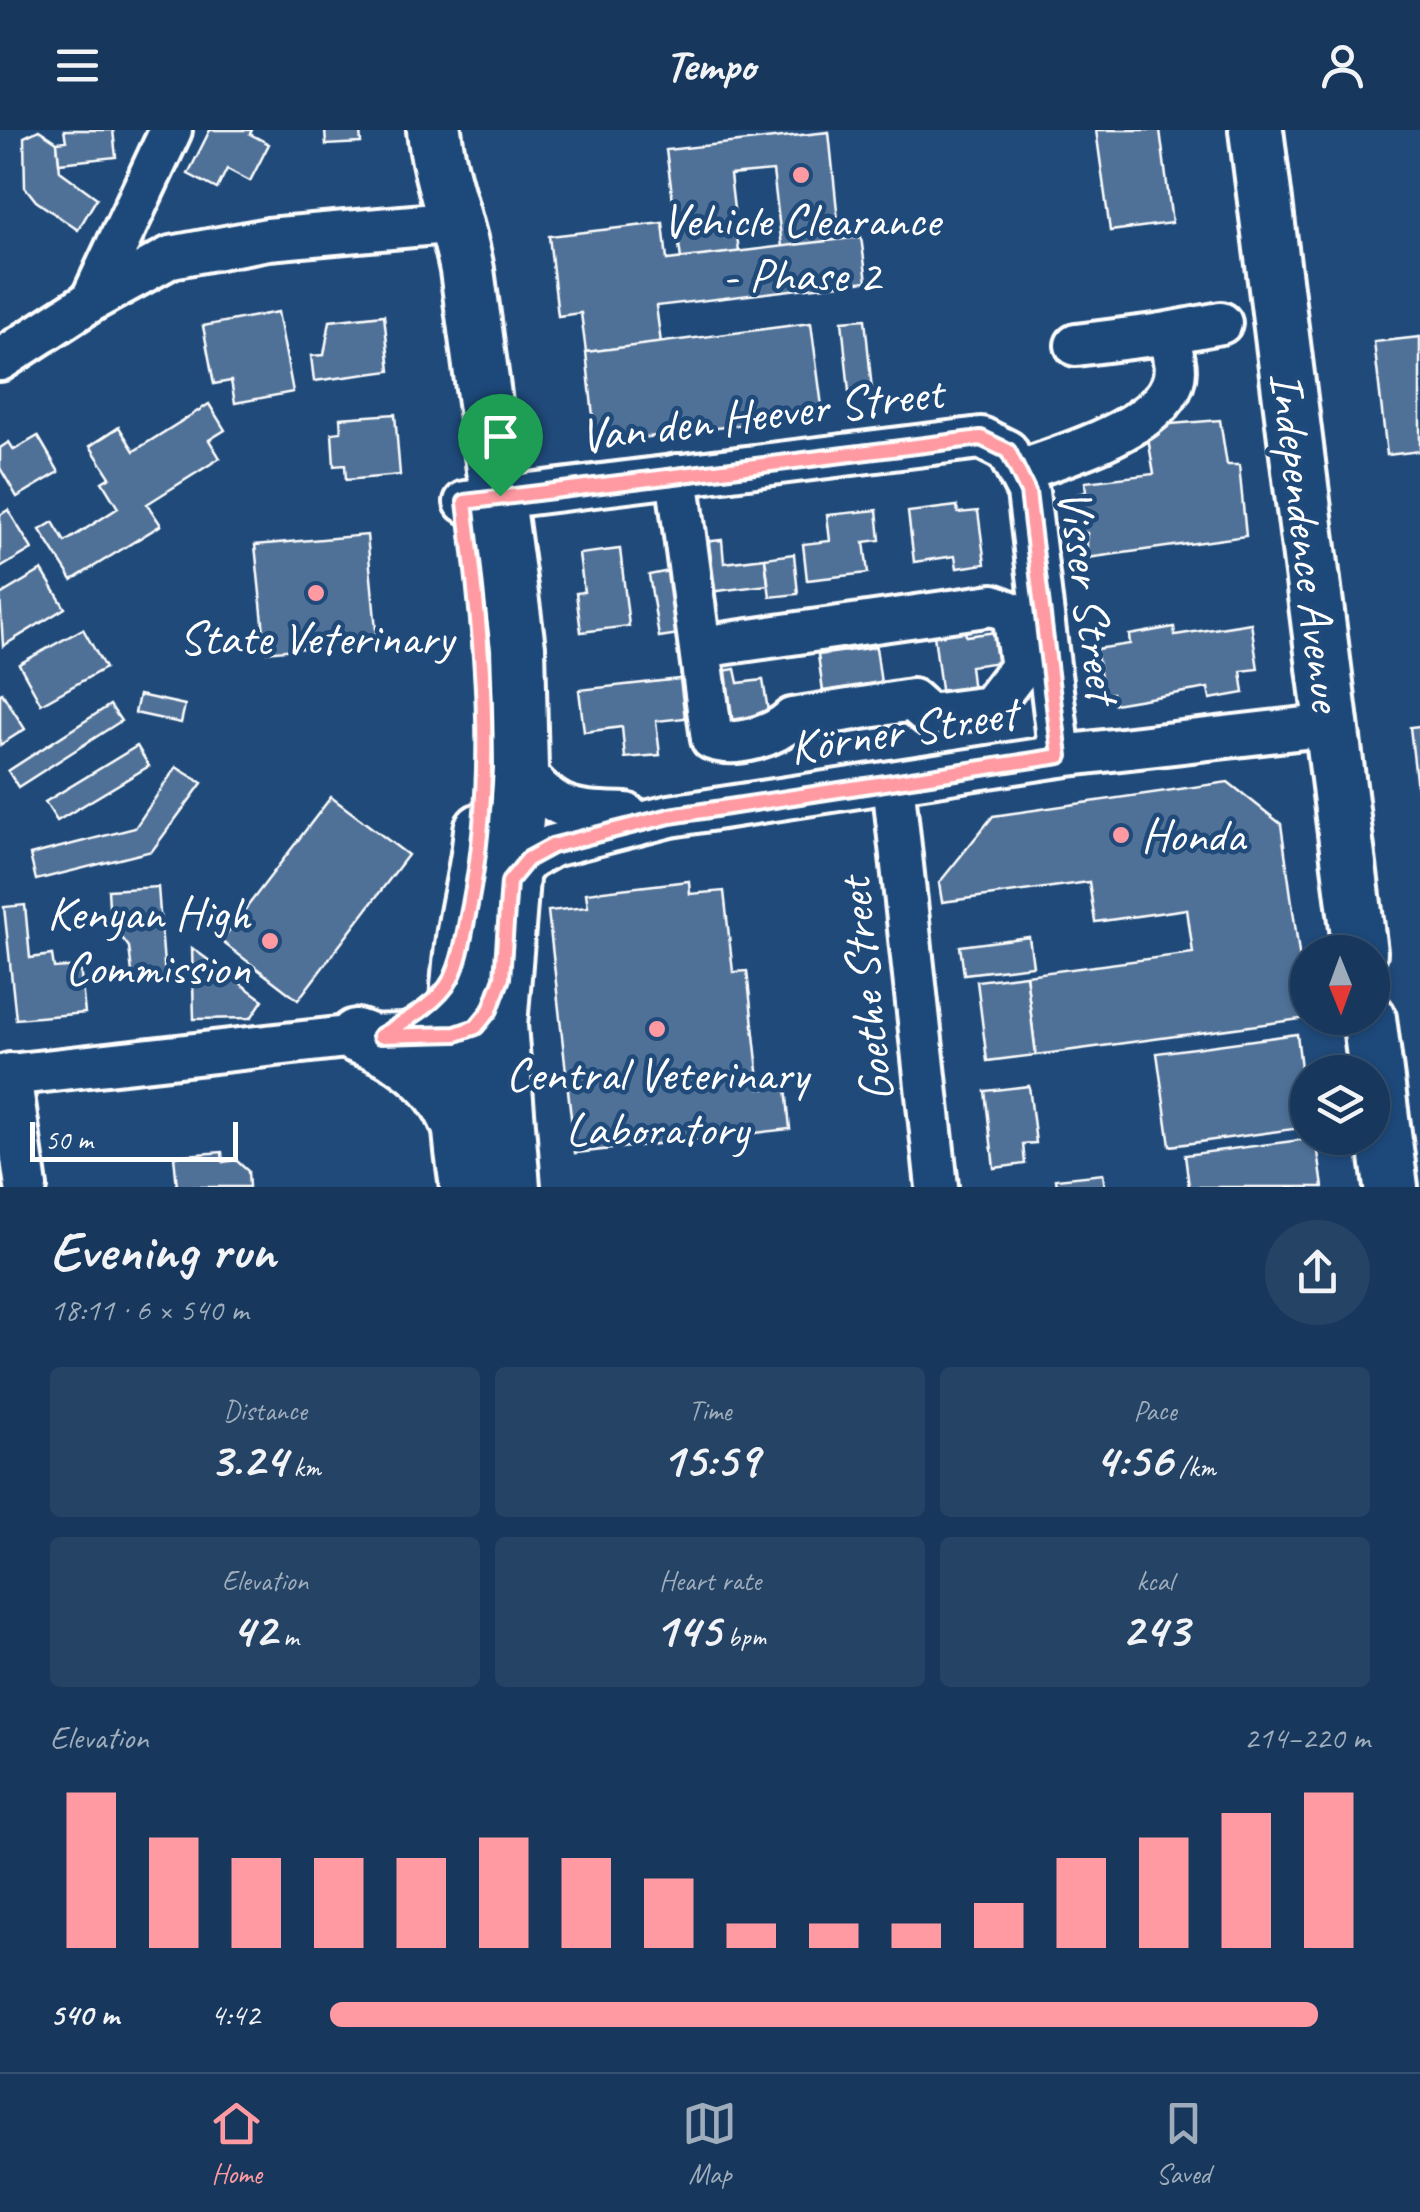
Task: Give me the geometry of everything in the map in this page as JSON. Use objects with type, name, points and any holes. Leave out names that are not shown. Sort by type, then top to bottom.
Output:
[{"type":"main road","name":"Independence Avenue","points":[[1256,130],[1358,935]]},
{"type":"main road","points":[[436,149],[483,499],[518,646],[522,769],[509,882],[500,1025],[513,1187]]},
{"type":"main road","points":[[468,1187],[457,1122],[456,1034],[464,938],[478,864],[487,719],[482,641],[483,499]]},
{"type":"main road","points":[[368,1036],[407,1020],[451,980],[464,938]]},
{"type":"main road","points":[[1370,1035],[1391,1187]]},
{"type":"main road","points":[[368,1036],[396,1051],[439,1092],[457,1122]]},
{"type":"street","points":[[91,301],[171,130]]},
{"type":"street","points":[[0,360],[91,301],[171,257],[268,240],[444,223]]},
{"type":"street","points":[[1076,346],[1220,322]]},
{"type":"street","points":[[1014,461],[1124,431],[1168,398],[1177,376],[1171,342],[1162,334]]},
{"type":"street","name":"Van den Heever Street","points":[[483,499],[981,438],[1014,461]]},
{"type":"street","name":"Visser Street","points":[[1014,461],[1028,492],[1060,756]]},
{"type":"street","points":[[677,475],[712,739],[722,743],[777,733],[792,720],[912,700],[929,715],[990,707],[1021,667],[1013,612],[993,605],[701,647]]},
{"type":"street","name":"Körner Street","points":[[509,882],[528,859],[552,846],[670,816],[1060,756],[1330,725]]},
{"type":"street","name":"Körner Street","points":[[522,769],[542,796],[558,806],[594,813],[670,816]]},
{"type":"street","name":"Goethe Street","points":[[893,782],[936,1187]]},
{"type":"street","points":[[26,1187],[5,1075],[368,1036],[456,1034],[476,1027],[490,1010],[502,978]]},
{"type":"building","points":[[39,130],[57,142],[60,171],[97,198],[78,230],[36,201],[25,187],[24,137]]},
{"type":"building","points":[[64,130],[113,130],[116,157],[59,163],[57,142],[66,141]]},
{"type":"building","points":[[210,130],[252,130],[250,134],[269,144],[250,181],[227,169],[217,189],[188,174]]},
{"type":"building","points":[[325,130],[377,130],[360,132],[361,143],[326,145]]},
{"type":"building","points":[[1096,130],[1160,130],[1172,223],[1110,231]]},
{"type":"building","points":[[829,132],[840,240],[782,247],[773,171],[730,175],[739,252],[681,259],[666,150]]},
{"type":"building","points":[[663,223],[667,260],[861,237],[867,281],[656,306],[661,343],[586,352],[581,313],[558,316],[549,236]]},
{"type":"building","points":[[278,312],[293,392],[235,403],[231,381],[214,384],[203,326]]},
{"type":"building","points":[[384,315],[390,371],[314,381],[311,356],[324,355],[330,321]]},
{"type":"building","points":[[865,319],[872,390],[849,392],[842,321]]},
{"type":"building","points":[[811,323],[823,414],[596,444],[586,352]]},
{"type":"building","points":[[1420,337],[1420,451],[1387,455],[1374,342]]},
{"type":"building","points":[[209,404],[225,430],[209,440],[220,458],[147,504],[161,525],[72,580],[40,530],[53,522],[65,542],[118,508],[102,482],[110,477],[90,446],[119,427],[134,451]]},
{"type":"building","points":[[395,414],[400,475],[346,480],[345,465],[334,466],[332,433],[341,432],[340,418]]},
{"type":"building","points":[[1220,420],[1227,465],[1239,465],[1246,536],[1087,558],[1087,533],[1081,532],[1077,494],[1086,492],[1085,482],[1154,474],[1146,426]]},
{"type":"building","points":[[38,436],[59,472],[17,497],[0,468],[0,448],[9,442],[14,450]]},
{"type":"building","points":[[957,506],[958,513],[978,511],[985,564],[957,568],[955,556],[914,562],[908,512]]},
{"type":"building","points":[[8,510],[32,549],[0,568],[0,515]]},
{"type":"building","points":[[877,510],[880,540],[864,542],[868,573],[807,580],[803,544],[830,541],[827,515]]},
{"type":"building","name":"State Veterinary","points":[[367,535],[377,641],[266,652],[255,545]]},
{"type":"building","points":[[722,540],[724,563],[765,558],[768,585],[700,593],[694,543]]},
{"type":"building","points":[[620,549],[629,626],[581,632],[576,593],[584,592],[579,554]]},
{"type":"building","points":[[794,554],[798,594],[770,597],[765,558]]},
{"type":"building","points":[[42,570],[65,608],[3,646],[0,595]]},
{"type":"building","points":[[669,571],[679,634],[659,637],[649,575]]},
{"type":"building","points":[[1251,623],[1258,669],[1241,671],[1244,693],[1210,699],[1208,688],[1114,704],[1112,693],[1104,695],[1096,649],[1130,644],[1129,635],[1174,627],[1175,635]]},
{"type":"building","points":[[964,624],[966,636],[996,632],[1000,662],[970,666],[974,701],[943,705],[933,627]]},
{"type":"building","points":[[83,629],[105,668],[41,704],[19,664]]},
{"type":"building","points":[[876,647],[883,698],[825,706],[818,655]]},
{"type":"building","points":[[735,669],[738,683],[763,680],[770,723],[718,730],[710,673]]},
{"type":"building","points":[[680,679],[685,718],[656,721],[660,755],[625,758],[622,727],[584,732],[579,690]]},
{"type":"building","points":[[0,694],[25,729],[0,745]]},
{"type":"building","points":[[139,695],[185,705],[181,723],[135,713]]},
{"type":"building","points":[[110,705],[121,721],[18,787],[8,771]]},
{"type":"building","points":[[1420,726],[1420,815],[1410,727]]},
{"type":"building","points":[[137,746],[149,766],[57,821],[45,802]]},
{"type":"building","points":[[176,767],[202,783],[152,851],[36,880],[30,855],[135,828]]},
{"type":"building","points":[[1228,782],[1281,824],[1296,935],[1290,935],[1290,1020],[1036,1055],[1026,975],[1193,953],[1187,909],[1095,922],[1089,882],[942,902],[939,883],[993,816]]},
{"type":"building","points":[[331,797],[408,855],[298,1000],[221,941]]},
{"type":"building","name":"Central Veterinary Laboratory","points":[[689,881],[690,894],[724,891],[733,972],[747,971],[760,1089],[786,1087],[790,1129],[575,1153],[548,911],[588,907],[586,893]]},
{"type":"building","points":[[158,887],[165,978],[133,981],[129,947],[110,922],[108,890]]},
{"type":"building","points":[[25,905],[30,958],[52,955],[54,968],[80,966],[85,1013],[16,1019],[4,907]]},
{"type":"building","points":[[1029,937],[1033,966],[964,974],[960,946]]},
{"type":"building","points":[[192,948],[263,1000],[251,1018],[194,1019]]},
{"type":"building","points":[[1026,975],[1036,1055],[987,1061],[977,981]]},
{"type":"building","points":[[1297,1035],[1299,1055],[1290,1055],[1290,1129],[1170,1146],[1157,1053]]},
{"type":"building","points":[[1029,1086],[1036,1143],[1023,1144],[1025,1164],[994,1168],[985,1091]]},
{"type":"building","points":[[1290,1141],[1290,1155],[1318,1155],[1323,1187],[1189,1187],[1185,1155]]},
{"type":"building","points":[[222,1152],[223,1162],[236,1160],[248,1171],[249,1187],[177,1187],[174,1156]]},
{"type":"building","points":[[1103,1174],[1105,1187],[1057,1187],[1056,1179]]},
{"type":"place","name":"Vehicle Clearance - Phase 2","points":[[801,175]]},
{"type":"place","name":"State Veterinary","points":[[316,593]]},
{"type":"place","name":"Honda","points":[[1121,835]]},
{"type":"place","name":"Kenyan High Commission","points":[[270,941]]},
{"type":"place","name":"Central Veterinary Laboratory","points":[[657,1029]]},
{"type":"route","points":[[981,438],[1008,451],[1028,492],[1060,756],[670,816],[552,846],[528,859],[509,882],[502,978],[490,1010],[476,1027],[456,1034],[380,1036],[407,1020],[451,980],[464,938],[478,864],[487,719],[465,502],[500,496],[981,438]]}]
